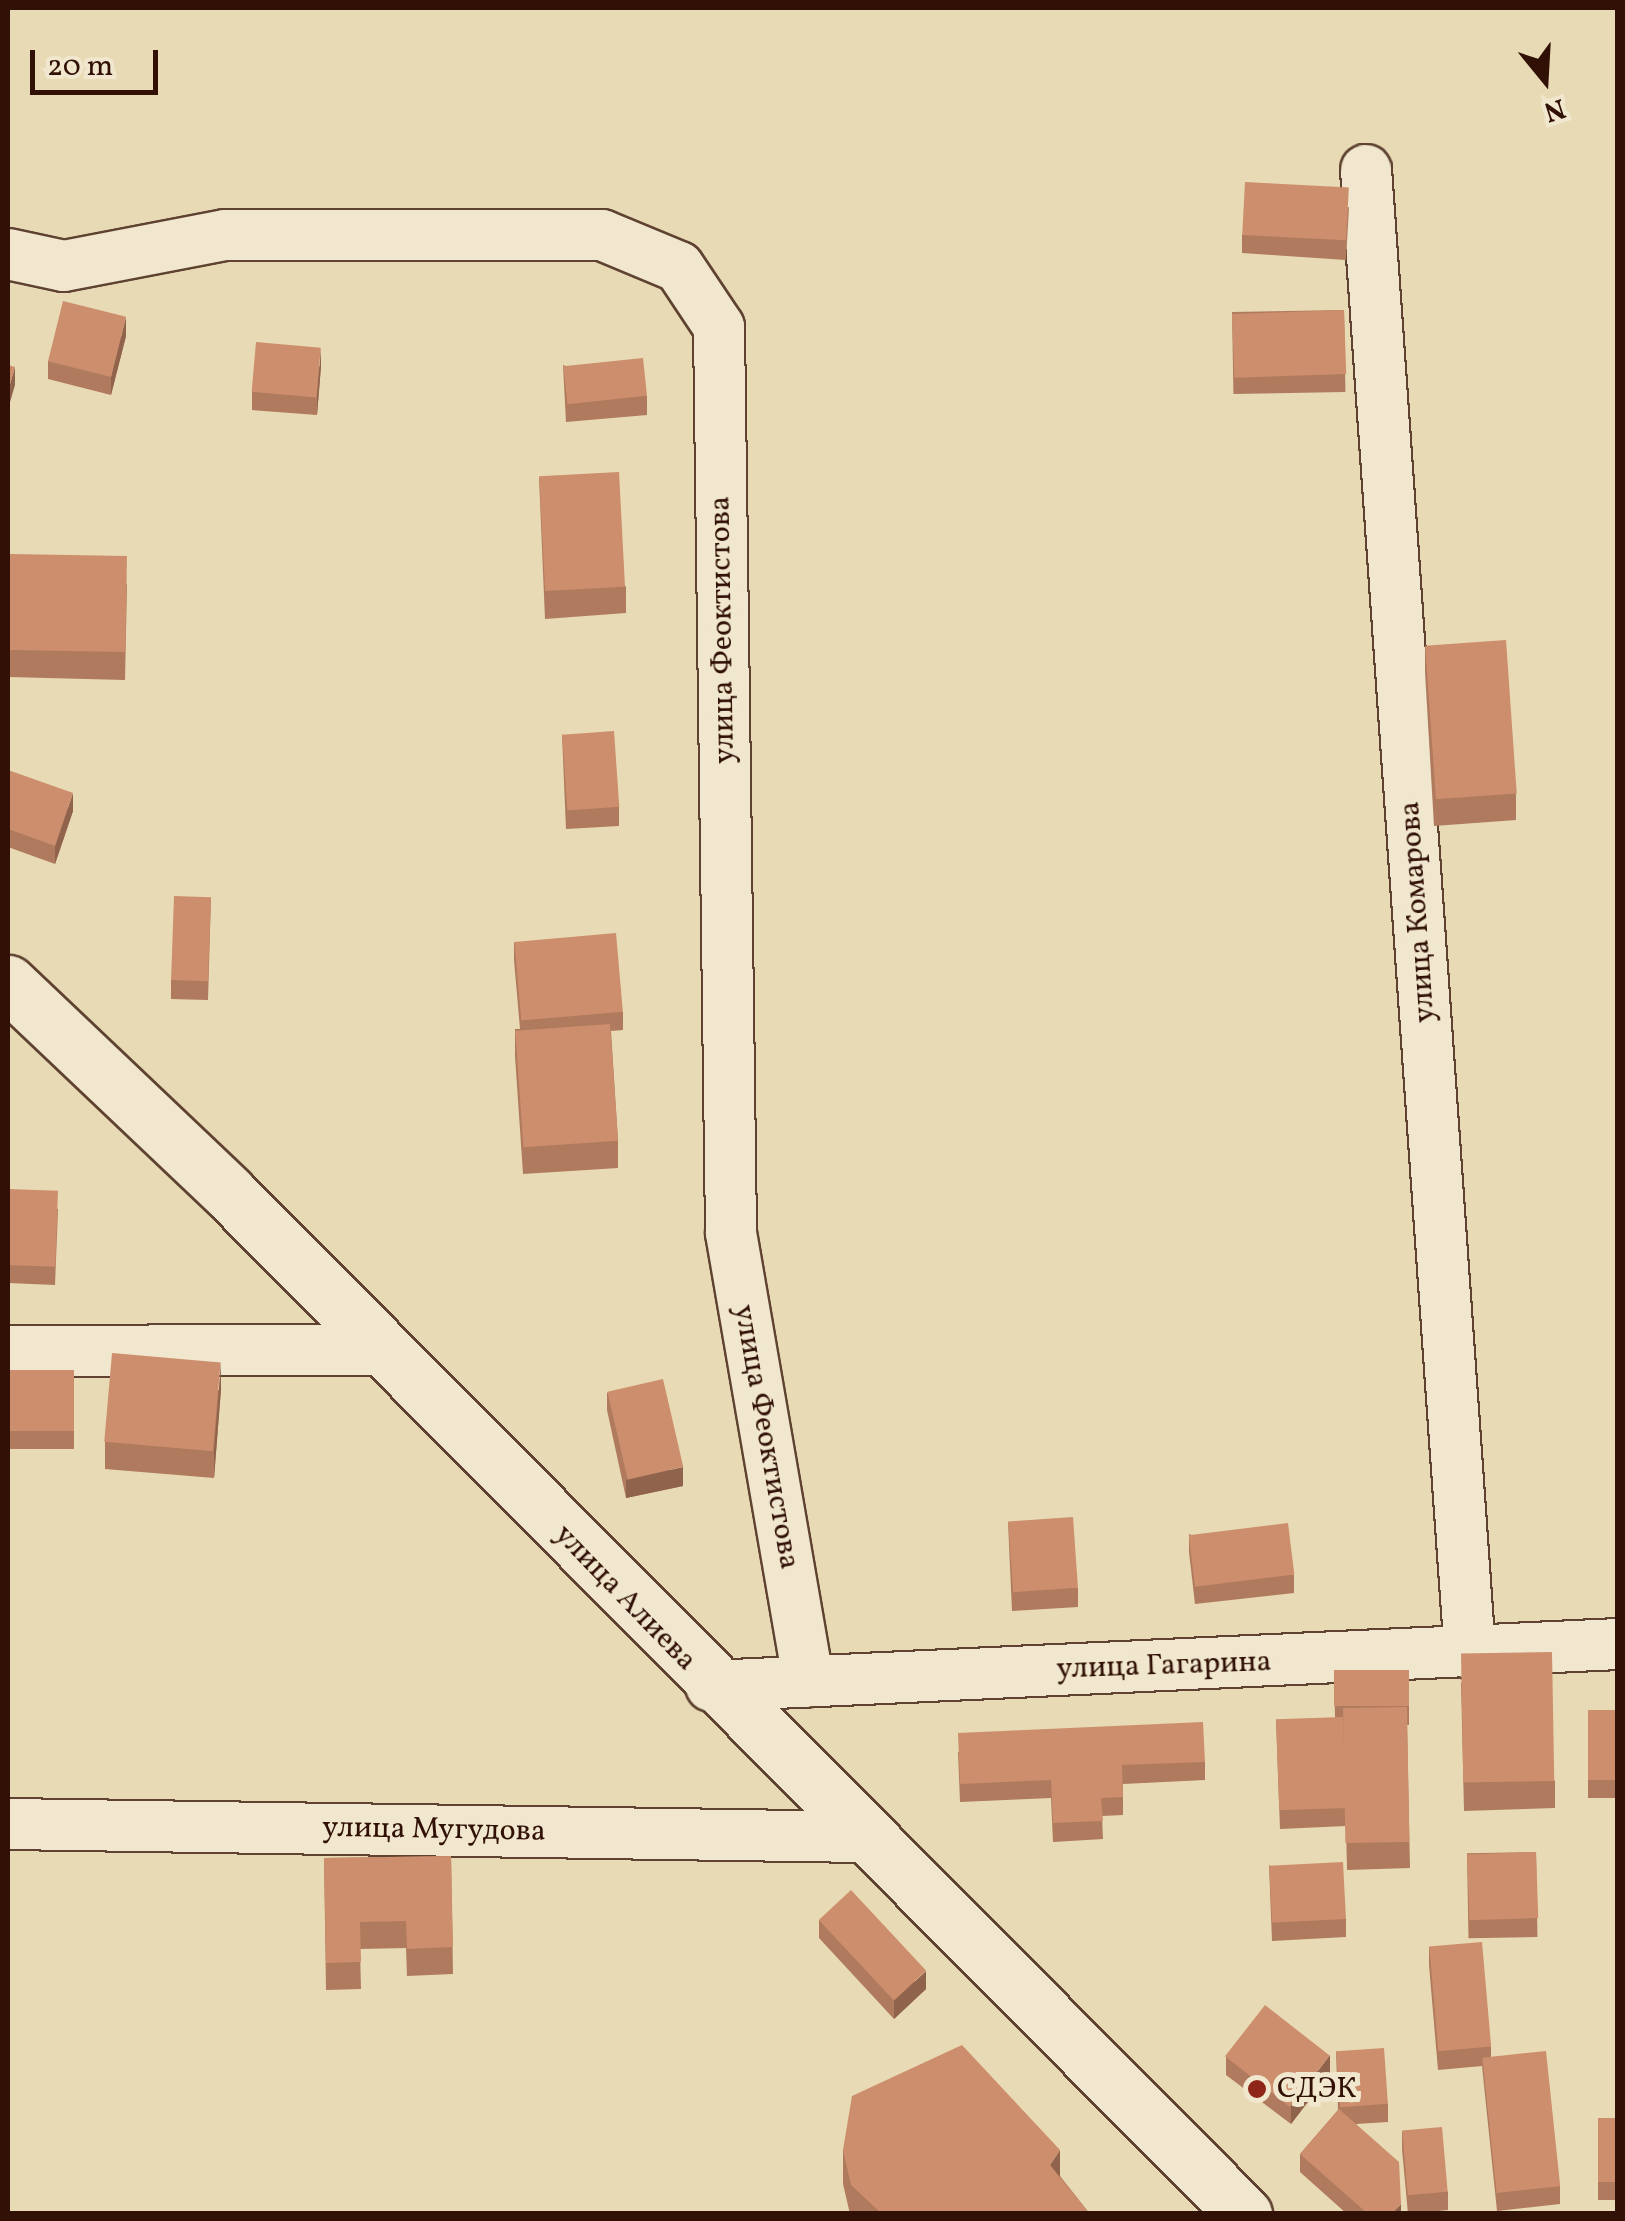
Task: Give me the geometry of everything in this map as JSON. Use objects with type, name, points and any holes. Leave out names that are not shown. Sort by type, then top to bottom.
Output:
[{"type":"street","name":"улица Комарова","points":[[1366,170],[1470,1652]]},
{"type":"street","name":"улица Феоктистова","points":[[8,254],[64,266],[225,235],[602,235],[680,266],[719,327],[730,1233],[808,1681]]},
{"type":"street","name":"улица Алиева","points":[[8,983],[386,1350],[710,1686],[1244,2214]]},
{"type":"street","points":[[8,1351],[386,1350]]},
{"type":"street","name":"улица Гагарина","points":[[710,1686],[1618,1644]]},
{"type":"street","name":"улица Мугудова","points":[[8,1824],[861,1837]]},
{"type":"building","points":[[1245,182],[1349,187],[1346,240],[1242,235]]},
{"type":"building","points":[[63,301],[126,317],[111,377],[48,361]]},
{"type":"building","points":[[1344,310],[1346,374],[1234,378],[1232,314]]},
{"type":"building","points":[[256,342],[321,348],[316,397],[252,392]]},
{"type":"building","points":[[643,358],[647,396],[567,404],[563,366]]},
{"type":"building","points":[[8,365],[15,367],[8,391]]},
{"type":"building","points":[[619,472],[625,587],[545,591],[539,476]]},
{"type":"building","points":[[10,554],[127,556],[125,652],[8,650]]},
{"type":"building","points":[[1506,640],[1517,794],[1436,799],[1425,646]]},
{"type":"building","points":[[614,731],[619,807],[567,810],[562,735]]},
{"type":"building","points":[[8,770],[73,793],[55,846],[8,829]]},
{"type":"building","points":[[174,896],[211,897],[208,981],[171,980]]},
{"type":"building","points":[[616,933],[623,1012],[521,1021],[514,942]]},
{"type":"building","points":[[610,1024],[618,1141],[523,1147],[515,1031]]},
{"type":"building","points":[[8,1189],[58,1191],[55,1267],[8,1265]]},
{"type":"building","points":[[112,1353],[221,1362],[213,1451],[104,1442]]},
{"type":"building","points":[[8,1370],[74,1370],[74,1431],[8,1431]]},
{"type":"building","points":[[663,1379],[683,1467],[628,1480],[607,1392]]},
{"type":"building","points":[[1073,1517],[1078,1588],[1013,1592],[1008,1522]]},
{"type":"building","points":[[1288,1523],[1294,1575],[1195,1587],[1189,1535]]},
{"type":"building","points":[[1552,1652],[1554,1781],[1463,1783],[1461,1654]]},
{"type":"building","points":[[1334,1670],[1409,1670],[1409,1706],[1334,1706]]},
{"type":"building","points":[[1407,1707],[1409,1842],[1345,1843],[1343,1708]]},
{"type":"building","points":[[1588,1710],[1618,1710],[1618,1780],[1588,1780]]},
{"type":"building","points":[[1343,1717],[1346,1808],[1279,1810],[1276,1719]]},
{"type":"building","points":[[1203,1722],[1205,1762],[1122,1765],[1123,1797],[1101,1798],[1103,1821],[1053,1823],[1051,1780],[960,1784],[958,1733]]},
{"type":"building","points":[[1536,1852],[1538,1918],[1469,1920],[1467,1854]]},
{"type":"building","points":[[451,1856],[453,1947],[407,1949],[406,1921],[360,1922],[361,1962],[326,1963],[324,1858]]},
{"type":"building","points":[[1343,1862],[1346,1919],[1272,1923],[1269,1866]]},
{"type":"building","points":[[851,1890],[926,1970],[894,2000],[819,1920]]},
{"type":"building","points":[[1482,1942],[1491,2047],[1438,2051],[1429,1947]]},
{"type":"building","points":[[1265,2005],[1330,2055],[1290,2107],[1225,2056]]},
{"type":"building","points":[[962,2045],[1060,2150],[1050,2165],[1090,2214],[882,2214],[851,2185],[843,2150],[852,2096]]},
{"type":"building","points":[[1384,2048],[1388,2104],[1340,2107],[1336,2051]]},
{"type":"building","points":[[1546,2051],[1560,2186],[1497,2193],[1482,2058]]},
{"type":"building","points":[[1339,2109],[1399,2162],[1401,2204],[1392,2214],[1368,2214],[1300,2154]]},
{"type":"building","points":[[1598,2118],[1618,2118],[1618,2182],[1598,2182]]},
{"type":"building","points":[[1442,2127],[1448,2192],[1408,2195],[1402,2130]]},
{"type":"place","name":"СДЭК","points":[[1257,2089]]}]
